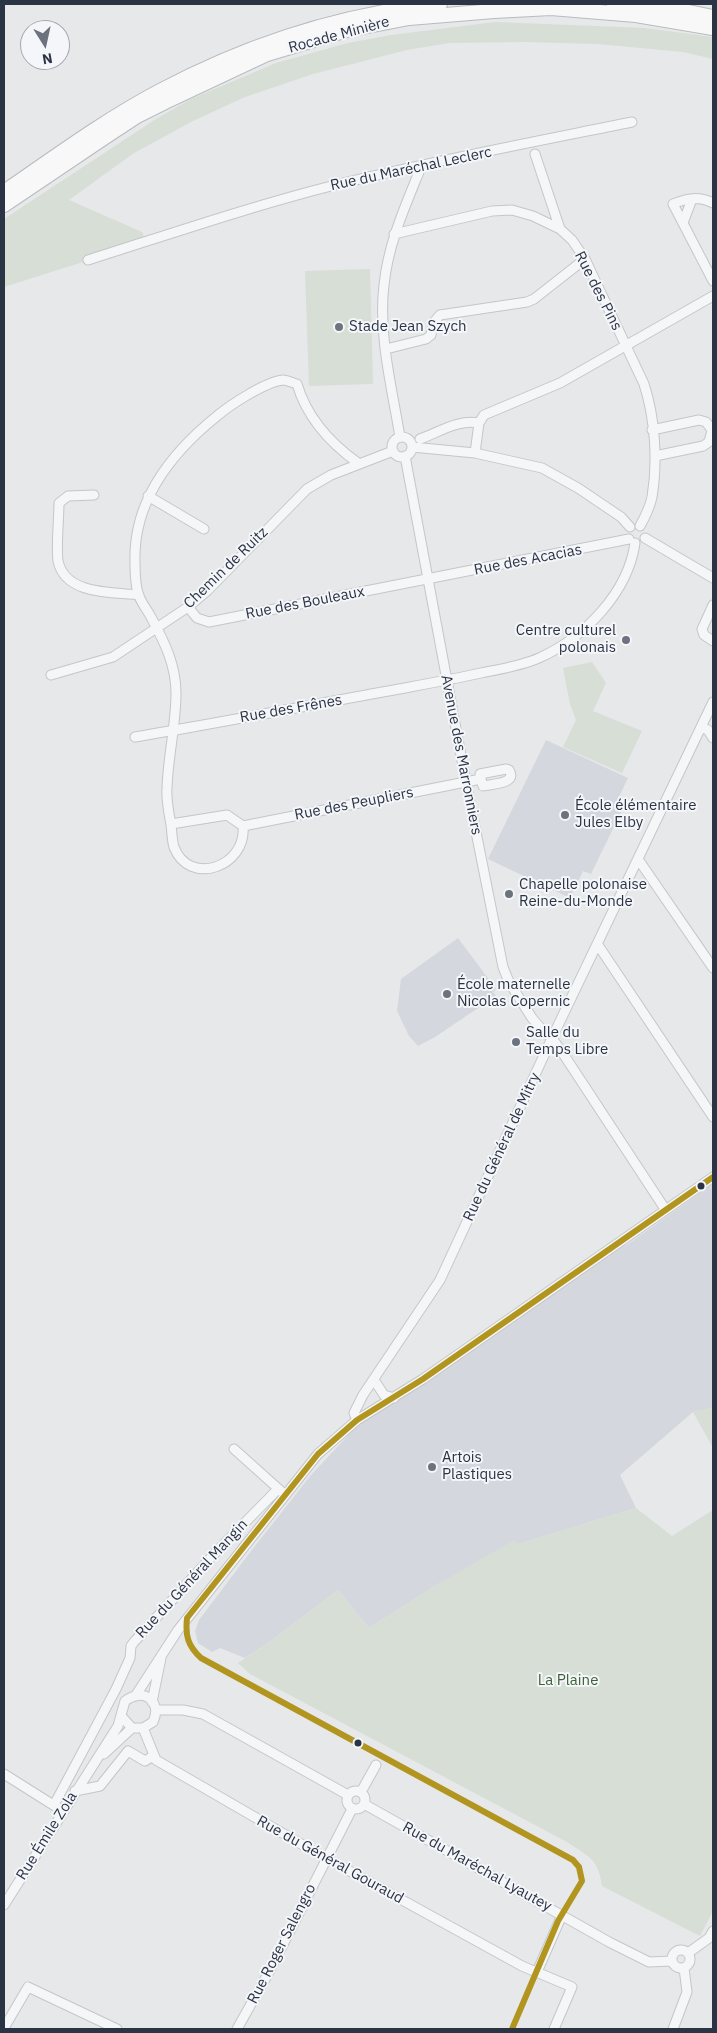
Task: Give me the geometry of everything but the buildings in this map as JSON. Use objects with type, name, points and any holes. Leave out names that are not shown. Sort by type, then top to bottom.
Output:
[{"type":"highway","name":"Rocade Minière","points":[[4,192],[111,120],[204,69],[307,29],[357,17],[440,4]]},
{"type":"highway","points":[[614,4],[674,9],[713,17]]},
{"type":"highway","name":"Rocade Minière","points":[[4,205],[137,116],[267,54],[347,30],[409,18],[551,8],[636,14],[713,28]]},
{"type":"street","name":"Rue du Maréchal Leclerc","points":[[88,260],[288,197],[418,166],[632,122]]},
{"type":"street","name":"Rue des Pins","points":[[535,154],[560,229],[572,240],[585,259],[644,384],[648,398],[655,456],[652,498],[640,526]]},
{"type":"street","points":[[400,438],[386,349],[383,319],[383,287],[394,234],[419,172],[418,166]]},
{"type":"street","points":[[713,203],[705,199],[685,199],[673,204],[713,281]]},
{"type":"street","points":[[683,224],[692,199]]},
{"type":"street","points":[[394,234],[492,211],[512,210],[533,216],[560,229]]},
{"type":"street","points":[[386,349],[426,339],[431,335],[433,323],[440,315],[527,302],[534,299],[585,259]]},
{"type":"street","points":[[475,453],[479,423],[484,415],[490,411],[560,383],[713,296]]},
{"type":"street","points":[[171,824],[227,815],[236,819],[243,826],[242,844],[234,856],[222,866],[200,870],[187,864],[174,847],[171,824],[167,788],[176,694],[174,672],[169,653],[139,595],[135,573],[134,545],[139,520],[148,496],[181,450],[203,427],[229,406],[256,391],[283,380],[297,384],[310,415],[326,435],[358,463]]},
{"type":"street","points":[[652,430],[699,420],[706,422],[712,430],[709,442],[703,446],[655,456]]},
{"type":"street","points":[[420,439],[466,422],[479,423]]},
{"type":"street","points":[[400,438],[408,439],[412,447],[410,453],[405,456],[398,456],[392,451],[393,442],[400,438]]},
{"type":"street","points":[[412,447],[475,453],[542,468],[578,488],[621,517],[630,527]]},
{"type":"street","name":"Chemin de Ruitz","points":[[51,675],[112,657],[157,628],[188,606],[233,565],[307,489],[331,475],[392,451]]},
{"type":"street","name":"Avenue des Marronniers","points":[[405,456],[466,782],[503,966],[509,982],[532,1018],[552,1038],[665,1209]]},
{"type":"street","points":[[94,495],[68,496],[59,503],[58,562],[67,578],[83,588],[139,595]]},
{"type":"street","points":[[148,496],[204,529]]},
{"type":"street","points":[[640,526],[645,531],[645,538],[641,542],[632,541],[627,533],[630,527],[640,526]]},
{"type":"street","points":[[645,538],[713,578]]},
{"type":"street","name":"Rue des Acacias","points":[[427,579],[632,541]]},
{"type":"street","name":"Rue des Frênes","points":[[134,737],[447,680],[515,666],[538,658],[555,650],[584,629],[618,588],[627,572],[632,541]]},
{"type":"street","name":"Rue des Bouleaux","points":[[188,606],[197,618],[209,622],[427,579]]},
{"type":"street","points":[[713,605],[702,629],[704,635],[713,641]]},
{"type":"street","name":"Rue du Général de Mitry","points":[[357,1420],[354,1413],[357,1406],[440,1280],[552,1038],[713,702]]},
{"type":"street","points":[[702,726],[708,730],[713,738]]},
{"type":"street","name":"Rue des Peupliers","points":[[243,826],[481,778]]},
{"type":"street","points":[[638,859],[713,968]]},
{"type":"street","points":[[598,945],[713,1117]]},
{"type":"street","name":"Rue du Général Mangin","points":[[136,1695],[162,1654],[197,1606],[318,1454],[357,1420],[424,1379],[713,1177]]},
{"type":"street","points":[[374,1380],[384,1396],[394,1398]]},
{"type":"street","points":[[234,1449],[286,1495]]},
{"type":"street","name":"Rue du Général Mangin","points":[[54,1805],[110,1700],[130,1658],[134,1642],[216,1552],[278,1489]]},
{"type":"street","name":"Rue du Général Mangin","points":[[154,1706],[162,1654]]},
{"type":"street","points":[[136,1695],[147,1696],[154,1706],[153,1722],[144,1728],[132,1728],[91,1767],[122,1712],[126,1701],[136,1695]]},
{"type":"street","points":[[110,1700],[122,1712],[132,1728]]},
{"type":"street","points":[[154,1706],[203,1714],[348,1795]]},
{"type":"street","points":[[75,1791],[100,1786],[128,1752],[145,1761],[153,1756],[144,1728]]},
{"type":"street","name":"Rue du Général Gouraud","points":[[153,1756],[156,1760],[326,1858],[537,1972],[572,1987],[554,2029]]},
{"type":"street","points":[[361,1792],[376,1765]]},
{"type":"street","name":"Rue Émile Zola","points":[[4,1905],[91,1767]]},
{"type":"street","points":[[4,1774],[63,1811]]},
{"type":"street","points":[[354,1791],[361,1792],[365,1798],[364,1804],[359,1809],[352,1809],[347,1803],[348,1795],[354,1791]]},
{"type":"street","name":"Rue du Maréchal Lyautey","points":[[364,1804],[649,1962],[672,1961]]},
{"type":"street","points":[[326,1858],[352,1809]]},
{"type":"street","name":"Rue Roger Salengro","points":[[237,2029],[269,1972],[326,1858]]},
{"type":"street","points":[[537,1972],[562,1915]]},
{"type":"street","points":[[688,1953],[709,1938],[713,1931]]},
{"type":"street","points":[[673,2029],[687,1992],[684,1968],[690,1961],[688,1953],[684,1950],[678,1950],[673,1954],[672,1961],[675,1967],[684,1968]]},
{"type":"street","points":[[4,2028],[28,1986],[117,2029]]},
{"type":"shaded area","name":"École élémentaire Jules Elby","points":[[546,740],[628,778],[615,805],[622,810],[591,874],[583,871],[570,898],[488,859]]},
{"type":"shaded area","name":"École maternelle Nicolas Copernic","points":[[458,938],[496,989],[493,992],[496,996],[435,1037],[418,1046],[409,1036],[397,1011],[401,979]]},
{"type":"shaded area","points":[[713,1184],[713,1408],[693,1412],[620,1475],[636,1508],[518,1544],[438,1584],[369,1628],[338,1590],[271,1641],[245,1658],[220,1648],[212,1652],[198,1643],[195,1631],[199,1620],[311,1475],[371,1411],[596,1258],[628,1244]]},
{"type":"green space","points":[[495,22],[645,28],[713,37],[713,59],[683,52],[598,44],[449,43],[407,50],[313,74],[245,97],[193,121],[134,153],[69,200],[142,232],[146,242],[4,287],[4,219],[156,119],[191,99],[276,63],[348,43],[391,35]]},
{"type":"green space","name":"Stade Jean Szych","points":[[370,269],[373,384],[309,386],[305,271]]},
{"type":"green space","points":[[592,662],[606,683],[593,711],[642,731],[622,773],[563,747],[576,720],[570,704],[563,668]]},
{"type":"green space","points":[[713,1408],[713,1448],[693,1412]]},
{"type":"green space","name":"La Plaine","points":[[636,1508],[672,1536],[713,1510],[713,1911],[700,1936],[602,1886],[595,1864],[587,1855],[567,1842],[250,1674],[238,1663],[271,1641],[338,1590],[369,1628],[438,1584],[514,1540],[518,1544]]},
{"type":"transit line","points":[[512,2029],[558,1921],[582,1881],[579,1867],[573,1860],[201,1658],[188,1640],[187,1618],[318,1454],[357,1420],[423,1379],[713,1177]]},
{"type":"place","name":"Stade Jean Szych","points":[[339,327]]},
{"type":"place","name":"Centre culturel polonais","points":[[626,640]]},
{"type":"place","name":"École élémentaire Jules Elby","points":[[565,815]]},
{"type":"place","name":"Chapelle polonaise Reine-du-Monde","points":[[509,894]]},
{"type":"place","name":"École maternelle Nicolas Copernic","points":[[447,994]]},
{"type":"place","name":"Salle du Temps Libre","points":[[516,1042]]},
{"type":"place","name":"Artois Plastiques","points":[[432,1467]]}]
